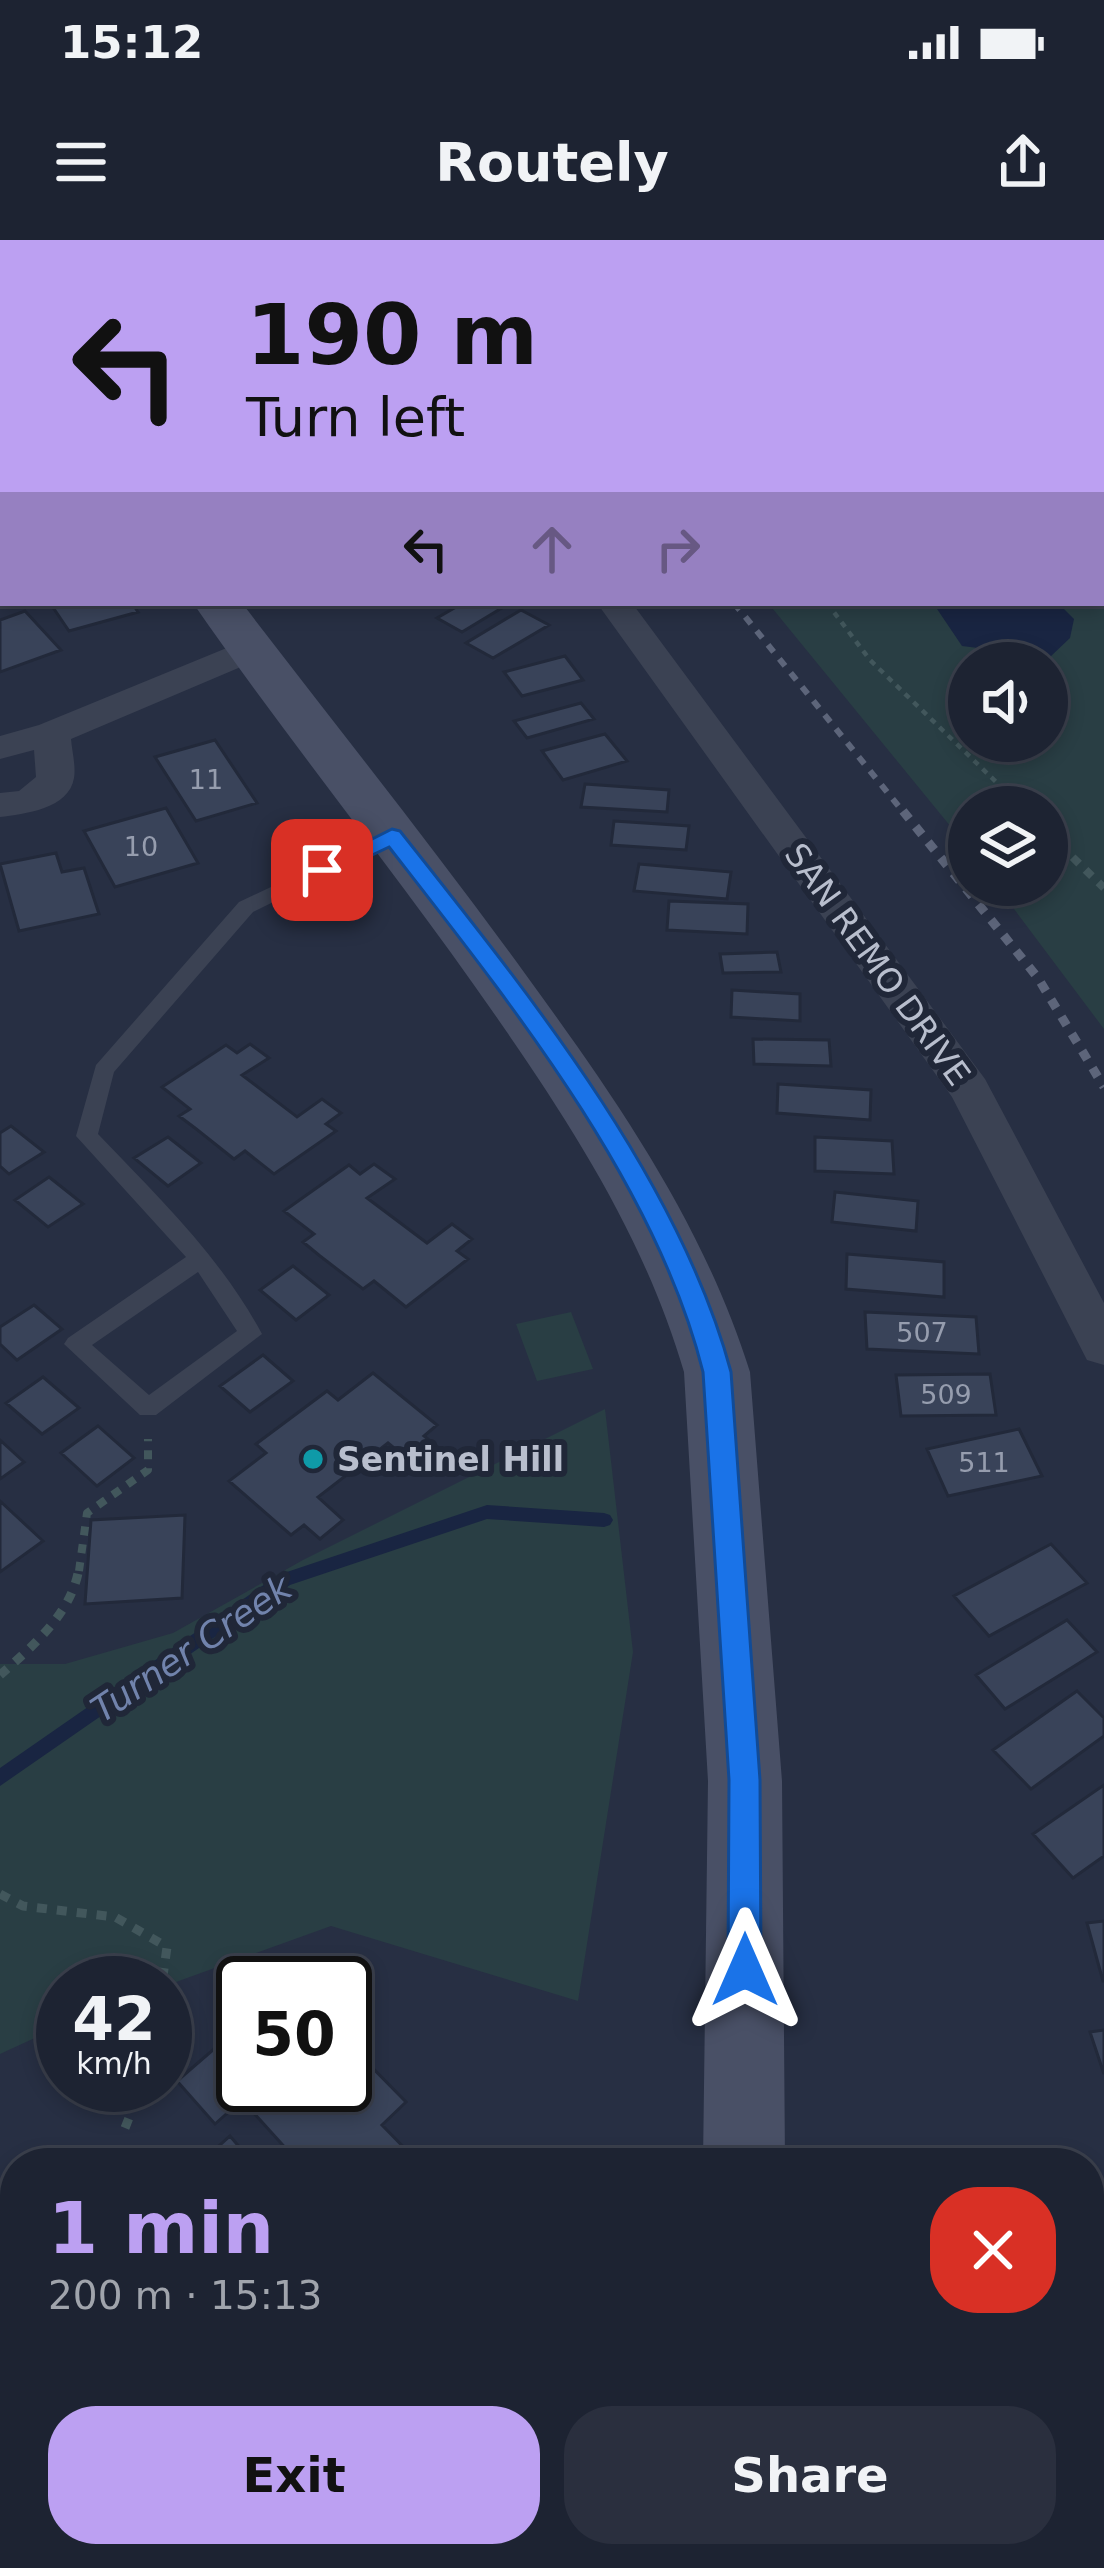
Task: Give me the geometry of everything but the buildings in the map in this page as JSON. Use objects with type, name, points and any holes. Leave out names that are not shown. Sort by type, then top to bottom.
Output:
[{"type":"main road","points":[[234,626],[461,924],[616,1143],[671,1242],[702,1315],[717,1372],[745,1780],[745,2148]]},
{"type":"street","name":"SAN REMO DRIVE","points":[[616,606],[970,1090],[1104,1347]]},
{"type":"street","points":[[0,748],[52,733],[234,626]]},
{"type":"street","points":[[0,805],[28,802],[55,781],[52,733]]},
{"type":"lane","points":[[200,1258],[76,1345],[148,1408],[250,1334],[231,1294],[200,1258],[87,1136],[104,1070],[246,907],[392,836]]},
{"type":"path","points":[[829,606],[870,660],[1000,786]]},
{"type":"path","points":[[1068,853],[1104,888]]},
{"type":"path","points":[[0,1675],[42,1638],[76,1588],[86,1514],[148,1470],[148,1408]]},
{"type":"path","points":[[0,1894],[23,1906],[115,1917],[166,1947],[165,1956]]},
{"type":"green space","points":[[770,606],[1104,606],[1104,1029],[1012,906],[1068,906],[1068,786],[948,786],[948,823]]},
{"type":"green space","points":[[571,1312],[593,1369],[537,1381],[516,1324]]},
{"type":"green space","points":[[605,1409],[633,1652],[578,2001],[331,1926],[248,1956],[216,1956],[216,1968],[192,1976],[192,1956],[36,1956],[36,2037],[0,2054],[0,1664],[65,1664],[173,1633],[303,1560]]},
{"type":"water","points":[[935,606],[1061,606],[1074,619],[1066,642],[959,642]]},
{"type":"waterway","name":"Turner Creek","points":[[0,1778],[284,1580],[487,1512],[604,1520]]},
{"type":"railway","points":[[736,606],[905,814]]},
{"type":"railway","points":[[903,811],[1038,978],[1104,1087]]},
{"type":"place","name":"Sentinel Hill","points":[[313,1459]]},
{"type":"route","points":[[322,870],[392,836],[461,924],[616,1143],[671,1242],[702,1315],[717,1372],[745,1780],[745,1970]]}]
